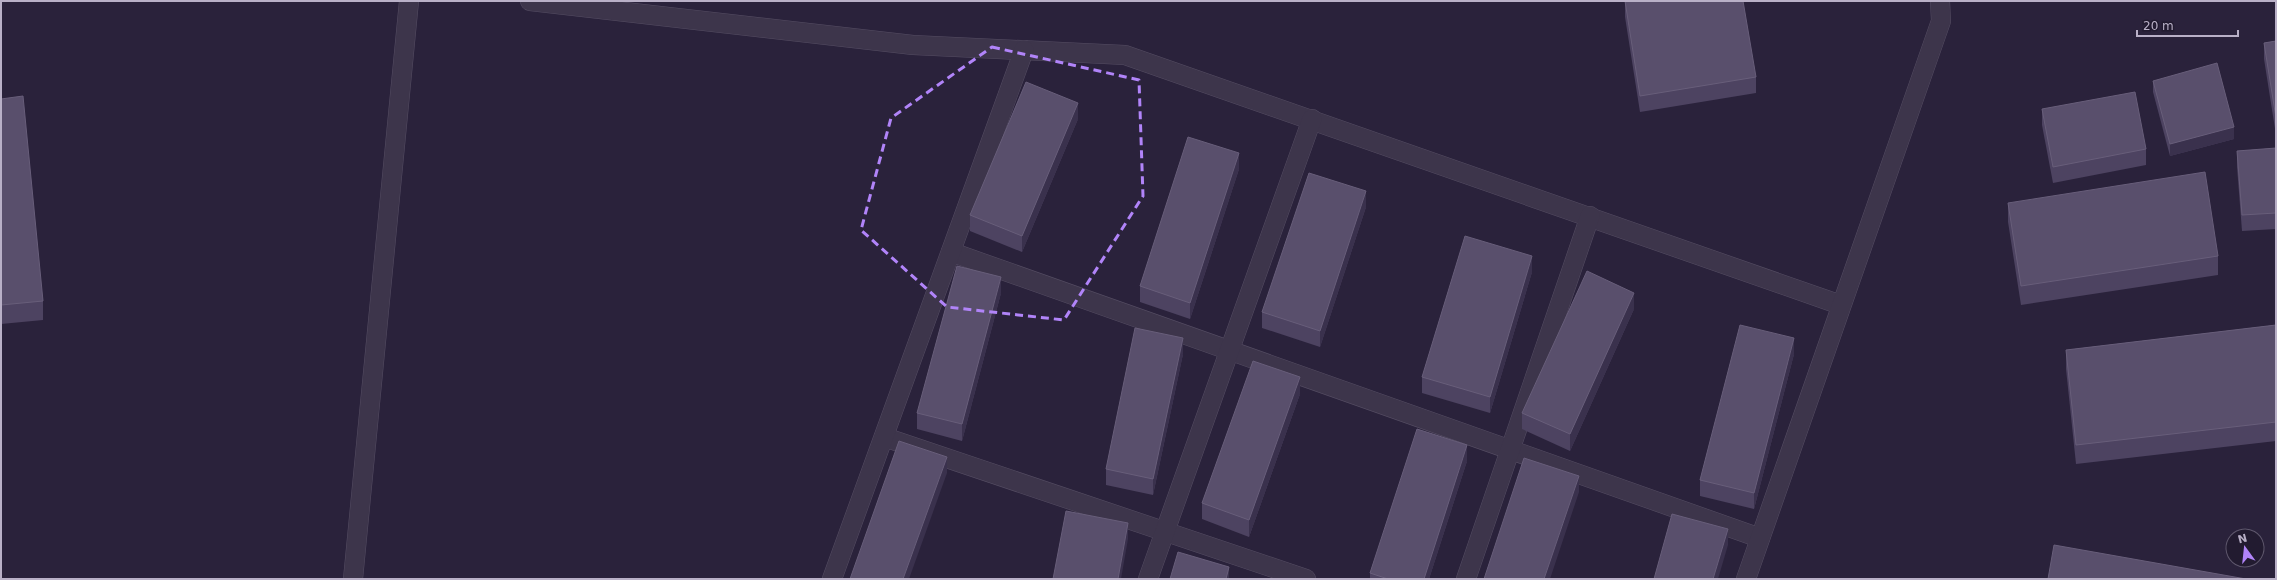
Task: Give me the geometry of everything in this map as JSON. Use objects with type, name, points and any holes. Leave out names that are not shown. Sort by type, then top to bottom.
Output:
[{"type":"lane","points":[[353,579],[409,1]]},
{"type":"lane","points":[[530,1],[913,44],[1125,54],[1841,305]]},
{"type":"lane","points":[[1746,579],[1941,21],[1940,1]]},
{"type":"lane","points":[[832,579],[1024,50]]},
{"type":"lane","points":[[1148,579],[1312,119]]},
{"type":"lane","points":[[1466,579],[1590,216]]},
{"type":"lane","points":[[951,252],[1760,538]]},
{"type":"lane","points":[[884,437],[1306,579]]},
{"type":"highlighted area","points":[[992,47],[1139,80],[1143,196],[1064,320],[947,307],[861,230],[891,118]]},
{"type":"building","points":[[1625,1],[1743,1],[1756,77],[1640,96]]},
{"type":"building","points":[[2276,41],[2276,118],[2264,43]]},
{"type":"building","points":[[2217,63],[2234,127],[2170,144],[2153,81]]},
{"type":"building","points":[[1026,82],[1078,103],[1022,236],[970,215]]},
{"type":"building","points":[[2135,92],[2146,149],[2053,167],[2042,109]]},
{"type":"building","points":[[23,96],[43,301],[1,305],[1,99]]},
{"type":"building","points":[[1188,137],[1239,153],[1190,303],[1140,286]]},
{"type":"building","points":[[2276,148],[2276,213],[2242,215],[2237,151]]},
{"type":"building","points":[[2205,172],[2218,256],[2021,286],[2008,203]]},
{"type":"building","points":[[1309,173],[1366,191],[1320,331],[1262,312]]},
{"type":"building","points":[[1465,236],[1532,256],[1490,397],[1422,377]]},
{"type":"building","points":[[957,266],[1001,277],[962,424],[917,413]]},
{"type":"building","points":[[1587,271],[1634,293],[1570,434],[1522,413]]},
{"type":"building","points":[[1740,325],[1794,338],[1754,493],[1700,480]]},
{"type":"building","points":[[2276,325],[2276,422],[2076,445],[2066,350]]},
{"type":"building","points":[[1135,328],[1183,338],[1153,479],[1106,469]]},
{"type":"building","points":[[1253,361],[1300,377],[1249,520],[1202,503]]},
{"type":"building","points":[[1417,429],[1467,445],[1424,579],[1388,579],[1370,573]]},
{"type":"building","points":[[899,441],[947,457],[903,579],[850,579]]},
{"type":"building","points":[[1524,458],[1579,476],[1544,579],[1484,579]]},
{"type":"building","points":[[1066,511],[1128,523],[1118,579],[1053,579]]},
{"type":"building","points":[[1672,514],[1728,529],[1713,579],[1654,579]]},
{"type":"building","points":[[2054,545],[2246,579],[2048,579]]},
{"type":"building","points":[[1178,552],[1229,567],[1226,579],[1170,579]]}]
